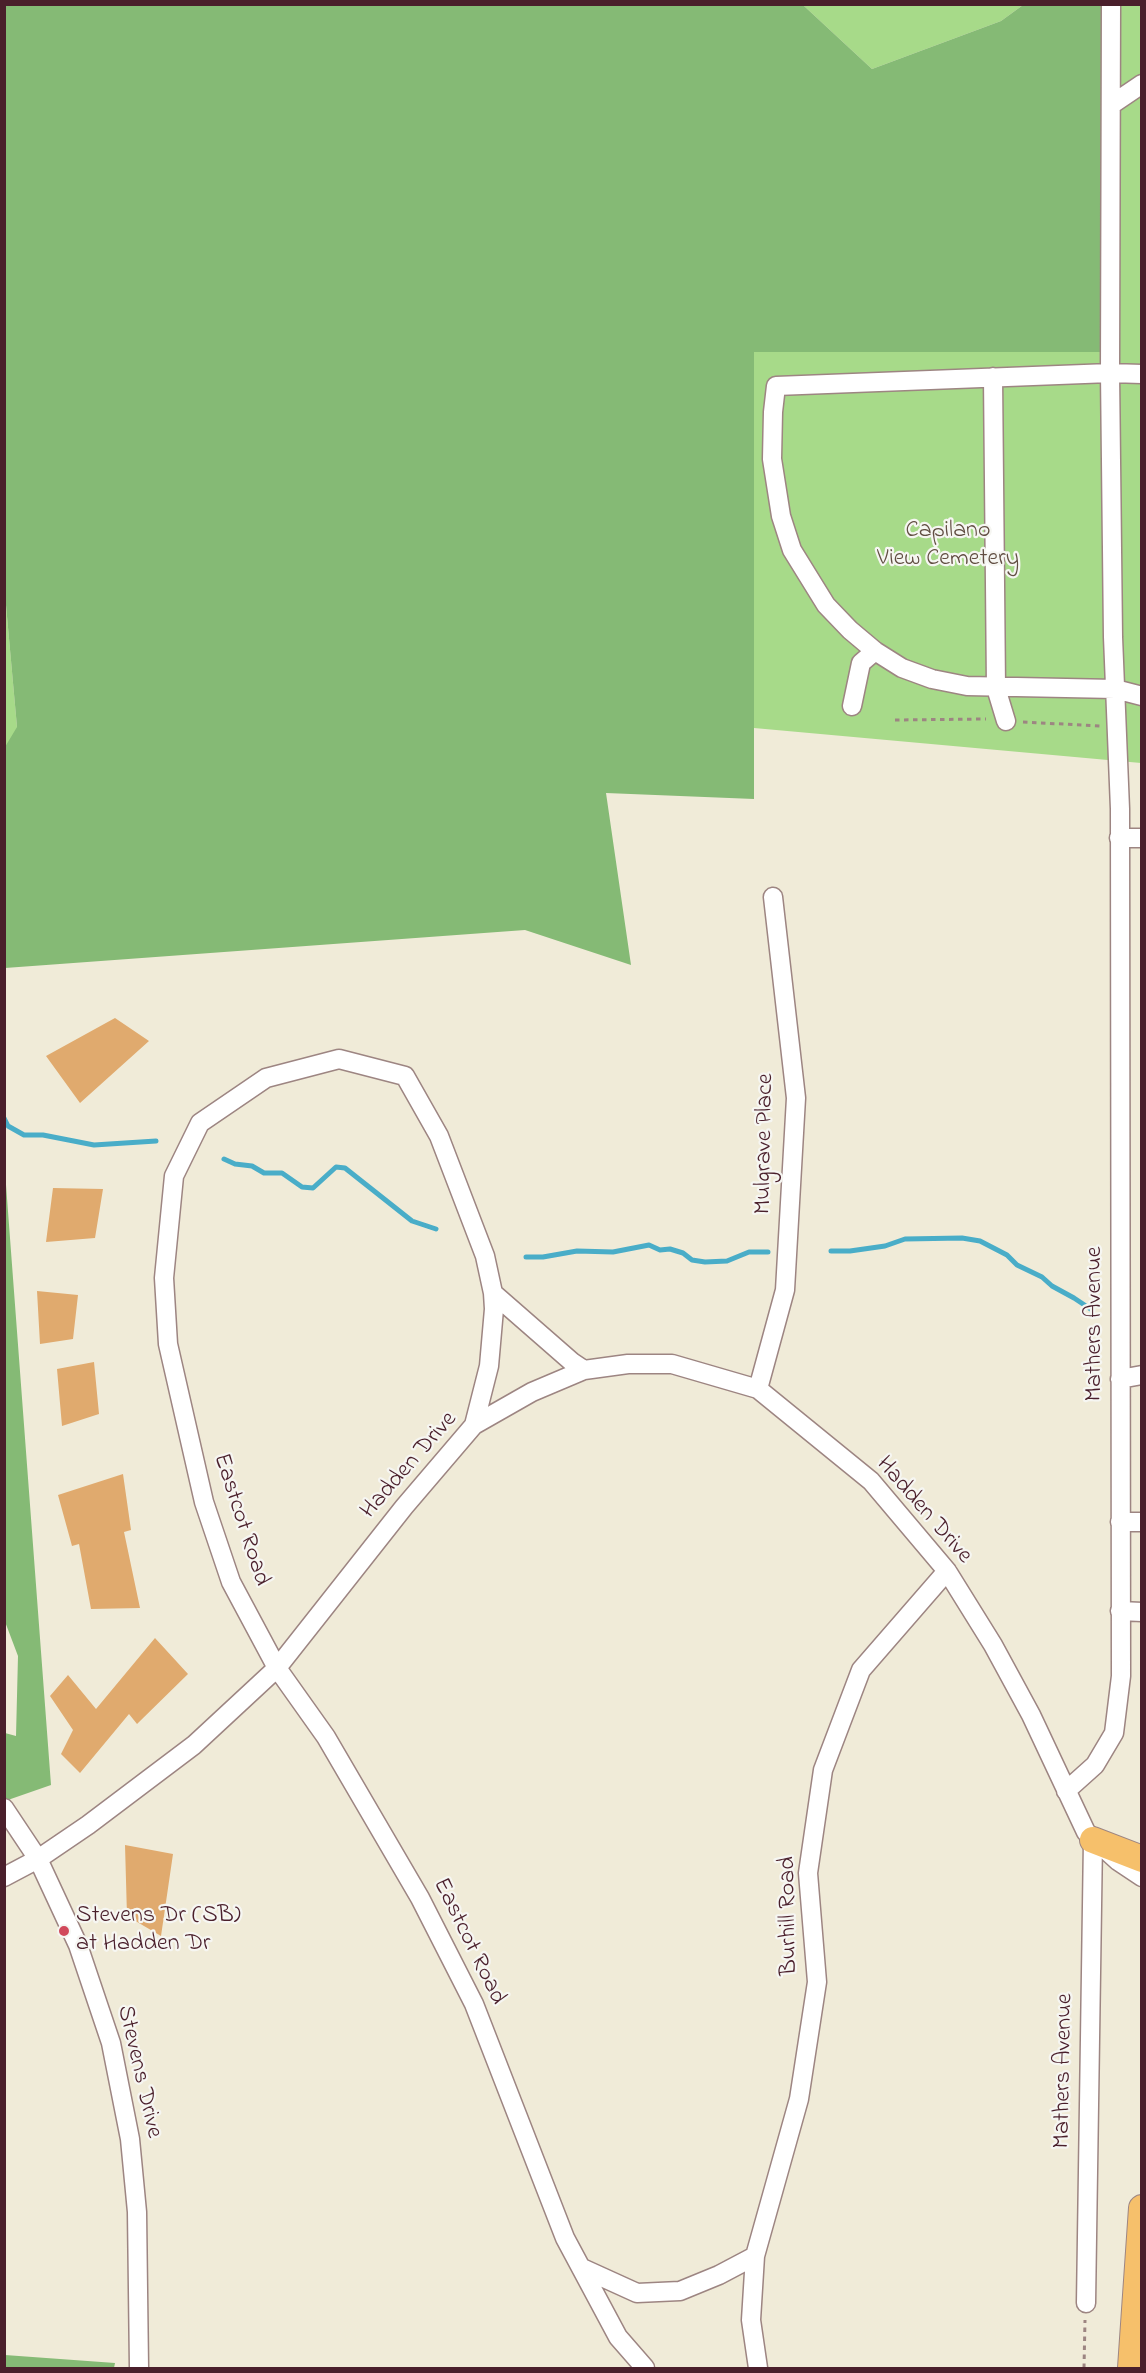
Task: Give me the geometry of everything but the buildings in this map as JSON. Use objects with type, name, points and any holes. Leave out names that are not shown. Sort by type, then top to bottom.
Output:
[{"type":"highway","points":[[1093,1840],[1142,1859]]},
{"type":"highway","points":[[1131,2368],[1142,2208]]},
{"type":"street","name":"Mathers Avenue","points":[[1066,1791],[1095,1764],[1114,1733],[1121,1676],[1120,810],[1115,689],[1110,373],[1111,4]]},
{"type":"street","points":[[1111,105],[1142,84]]},
{"type":"street","points":[[1142,374],[1110,373],[776,386],[772,412],[772,459],[781,516],[792,550],[826,605],[850,630],[875,651],[902,668],[967,686],[1115,689],[1142,696]]},
{"type":"street","points":[[993,377],[996,688],[1006,721]]},
{"type":"street","points":[[852,706],[861,663],[875,651]]},
{"type":"street","points":[[1119,838],[1142,838]]},
{"type":"street","name":"Mulgrave Place","points":[[758,1389],[785,1290],[796,1098],[773,897]]},
{"type":"street","name":"Eastcot Road","points":[[474,1425],[489,1366],[494,1309],[493,1293],[484,1256],[439,1136],[405,1076],[339,1059],[266,1078],[200,1124],[174,1176],[164,1278],[168,1344],[204,1502],[228,1572],[277,1668],[326,1737],[420,1898],[474,2004],[565,2238],[618,2337],[645,2368]]},
{"type":"street","points":[[493,1293],[584,1370]]},
{"type":"street","name":"Hadden Drive","points":[[4,1876],[38,1859],[88,1825],[194,1745],[277,1668],[404,1507],[474,1425],[531,1392],[584,1370],[628,1364],[672,1364],[758,1389],[871,1481],[946,1571],[993,1645],[1031,1715],[1082,1827],[1093,1840]]},
{"type":"street","points":[[1120,1379],[1142,1375]]},
{"type":"street","points":[[1120,1522],[1142,1522]]},
{"type":"street","name":"Burhill Road","points":[[758,2368],[751,2320],[755,2256],[799,2099],[817,1982],[808,1873],[823,1770],[861,1670],[946,1571]]},
{"type":"street","points":[[1120,1611],[1142,1612]]},
{"type":"street","name":"Stevens Drive","points":[[4,1808],[38,1859],[78,1945],[111,2043],[130,2139],[137,2212],[138,2368]]},
{"type":"street","name":"Mathers Avenue","points":[[1086,2303],[1093,1840]]},
{"type":"street","points":[[1093,1840],[1142,1877]]},
{"type":"street","points":[[582,2268],[637,2293],[680,2291],[719,2275],[755,2256]]},
{"type":"path","points":[[895,720],[985,719],[1117,727]]},
{"type":"path","points":[[1084,2368],[1086,2303]]},
{"type":"green space","points":[[5,5],[803,5],[872,69],[1001,21],[1023,5],[1107,5],[1109,352],[754,352],[754,799],[606,793],[631,965],[525,930],[5,968],[5,747],[17,727],[4,583]]},
{"type":"green space","points":[[803,5],[1023,5],[1001,21],[872,69]]},
{"type":"green space","name":"Capilano View Cemetery","points":[[1107,5],[1141,5],[1141,763],[754,728],[754,352],[1109,352]]},
{"type":"green space","points":[[4,583],[17,727],[4,842]]},
{"type":"green space","points":[[4,1158],[51,1785],[5,1801],[5,1733],[16,1736],[18,1656],[4,1619]]},
{"type":"green space","points":[[5,2355],[115,2363],[114,2368],[5,2368]]},
{"type":"waterway","points":[[4,1118],[8,1126],[24,1135],[43,1135],[94,1145],[156,1141]]},
{"type":"waterway","points":[[224,1159],[235,1164],[252,1166],[264,1173],[282,1173],[302,1187],[313,1188],[336,1167],[345,1168],[412,1221],[436,1229]]},
{"type":"waterway","points":[[831,1251],[885,1246],[905,1239],[962,1238],[980,1241],[1007,1255],[1017,1265],[1042,1277],[1052,1286],[1092,1310]]},
{"type":"waterway","points":[[526,1257],[543,1257],[577,1251],[613,1252],[649,1245],[660,1250],[670,1249],[683,1253],[692,1260],[705,1262],[727,1261],[749,1252],[768,1252]]},
{"type":"place","name":"Stevens Dr (SB) at Hadden Dr","points":[[64,1931]]}]
